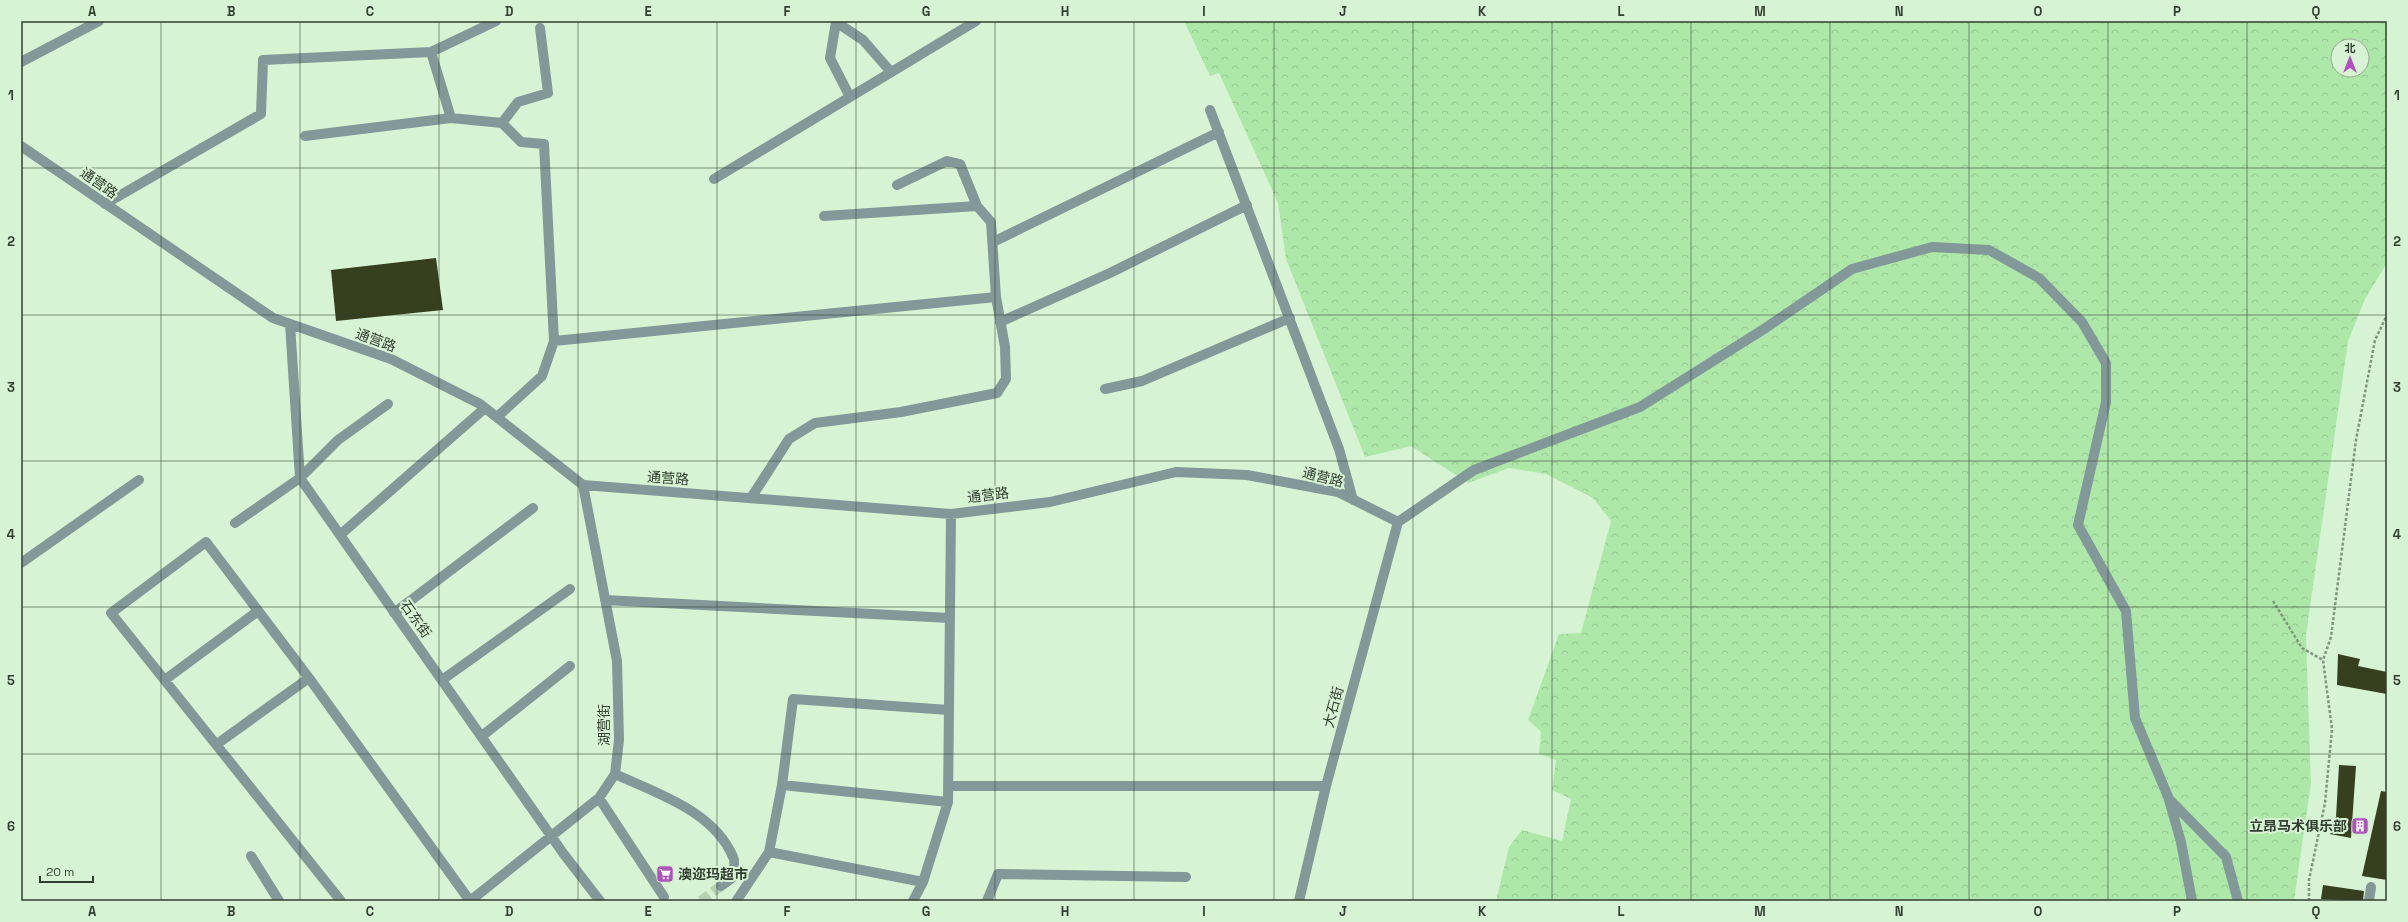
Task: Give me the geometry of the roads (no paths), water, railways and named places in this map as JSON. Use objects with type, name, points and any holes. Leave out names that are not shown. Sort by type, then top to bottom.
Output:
[{"type":"street","points":[[21,62],[99,21]]},
{"type":"street","points":[[105,204],[261,114],[263,60],[431,52],[496,21]]},
{"type":"street","points":[[850,97],[830,58],[836,21],[863,40],[891,72]]},
{"type":"street","points":[[714,179],[976,21]]},
{"type":"street","points":[[502,123],[518,102],[548,93],[540,28]]},
{"type":"street","points":[[431,52],[451,118]]},
{"type":"street","points":[[1210,110],[1339,449],[1353,500]]},
{"type":"street","points":[[305,136],[451,118],[502,123],[521,142],[544,144],[554,340],[542,376],[497,417]]},
{"type":"street","points":[[993,242],[1219,132]]},
{"type":"street","name":"通营路","points":[[21,146],[273,318],[391,359],[484,408],[583,485],[951,514],[1050,502],[1176,472],[1247,475],[1338,492],[1398,522]]},
{"type":"street","points":[[751,498],[789,439],[815,423],[901,412],[997,393],[1006,379],[1005,347],[996,297],[991,222],[977,206],[960,164],[947,161],[897,185]]},
{"type":"street","points":[[1000,322],[1110,273],[1246,205]]},
{"type":"street","points":[[824,216],[977,206]]},
{"type":"street","points":[[1398,522],[1474,470],[1640,407],[1764,329],[1852,269],[1932,247],[1989,250],[2039,278],[2082,322],[2106,363],[2106,402],[2078,525],[2126,611],[2134,718],[2169,799],[2181,842],[2192,901]]},
{"type":"street","points":[[554,340],[996,297]]},
{"type":"street","points":[[1105,389],[1142,381],[1290,318]]},
{"type":"street","points":[[290,324],[300,478]]},
{"type":"street","points":[[234,523],[300,478],[338,440],[388,404]]},
{"type":"street","points":[[340,535],[484,408]]},
{"type":"street","name":"石东街","points":[[300,478],[552,836],[600,901]]},
{"type":"street","points":[[21,563],[139,480]]},
{"type":"street","name":"湖营街","points":[[470,901],[599,798],[615,774],[619,740],[617,661],[583,485]]},
{"type":"street","points":[[394,613],[533,508]]},
{"type":"street","points":[[913,901],[923,882],[948,802],[951,514]]},
{"type":"street","name":"大石街","points":[[1299,901],[1326,786],[1398,522]]},
{"type":"street","points":[[341,901],[111,613],[206,542],[310,678],[470,901]]},
{"type":"street","points":[[442,680],[570,589]]},
{"type":"street","points":[[606,600],[950,618]]},
{"type":"street","points":[[166,680],[258,610]]},
{"type":"street","points":[[482,736],[570,666]]},
{"type":"street","points":[[217,744],[310,678]]},
{"type":"street","points":[[737,900],[769,852],[782,785],[793,699],[949,710]]},
{"type":"street","points":[[615,774],[682,805],[716,830],[734,858],[732,878],[721,886]]},
{"type":"street","points":[[782,785],[948,802]]},
{"type":"street","points":[[948,786],[1326,786]]},
{"type":"street","points":[[599,798],[664,897]]},
{"type":"street","points":[[2169,799],[2226,857],[2238,901]]},
{"type":"street","points":[[769,852],[923,882]]},
{"type":"street","points":[[251,856],[279,901]]},
{"type":"street","points":[[987,901],[998,874],[1186,877]]},
{"type":"street","points":[[2369,901],[2371,887]]},
{"type":"tunnel","points":[[701,901],[721,886]]},
{"type":"place","name":"立昂马术俱乐部","points":[[2360,826]]},
{"type":"place","name":"澳迩玛超市","points":[[665,874]]}]
